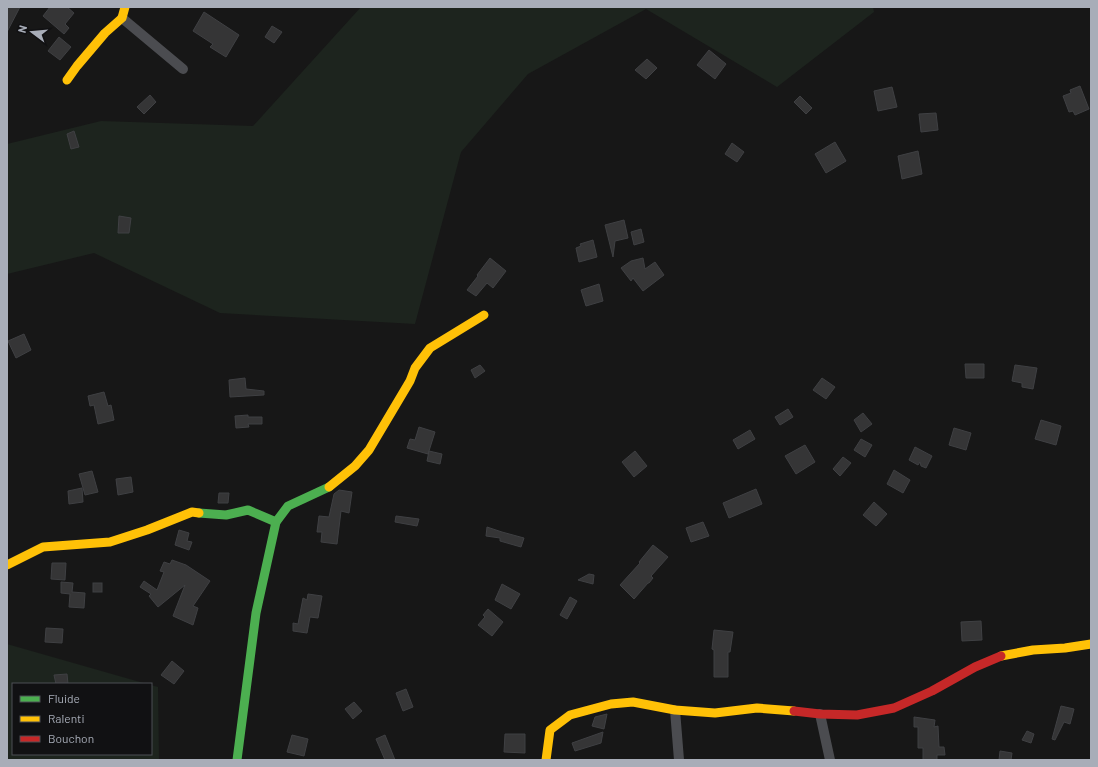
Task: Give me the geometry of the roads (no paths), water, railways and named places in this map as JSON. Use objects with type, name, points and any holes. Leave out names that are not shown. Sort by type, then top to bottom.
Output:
[{"type":"street","points":[[68,80],[77,66],[105,33],[122,18],[125,7]]},
{"type":"street","points":[[122,18],[183,69]]},
{"type":"street","points":[[237,760],[256,613],[276,522],[288,506],[328,488],[355,466],[369,450],[410,381],[415,368],[430,348],[484,315]]},
{"type":"street","points":[[7,565],[43,547],[110,542],[147,530],[192,512],[226,515],[248,510],[276,522]]},
{"type":"street","points":[[546,760],[550,730],[570,715],[611,704],[633,702],[675,710],[715,713],[757,708],[820,714],[857,715],[894,708],[932,691],[975,667],[1003,655],[1033,650],[1065,648],[1091,644]]},
{"type":"street","points":[[675,710],[679,760]]},
{"type":"street","points":[[820,714],[830,760]]}]
